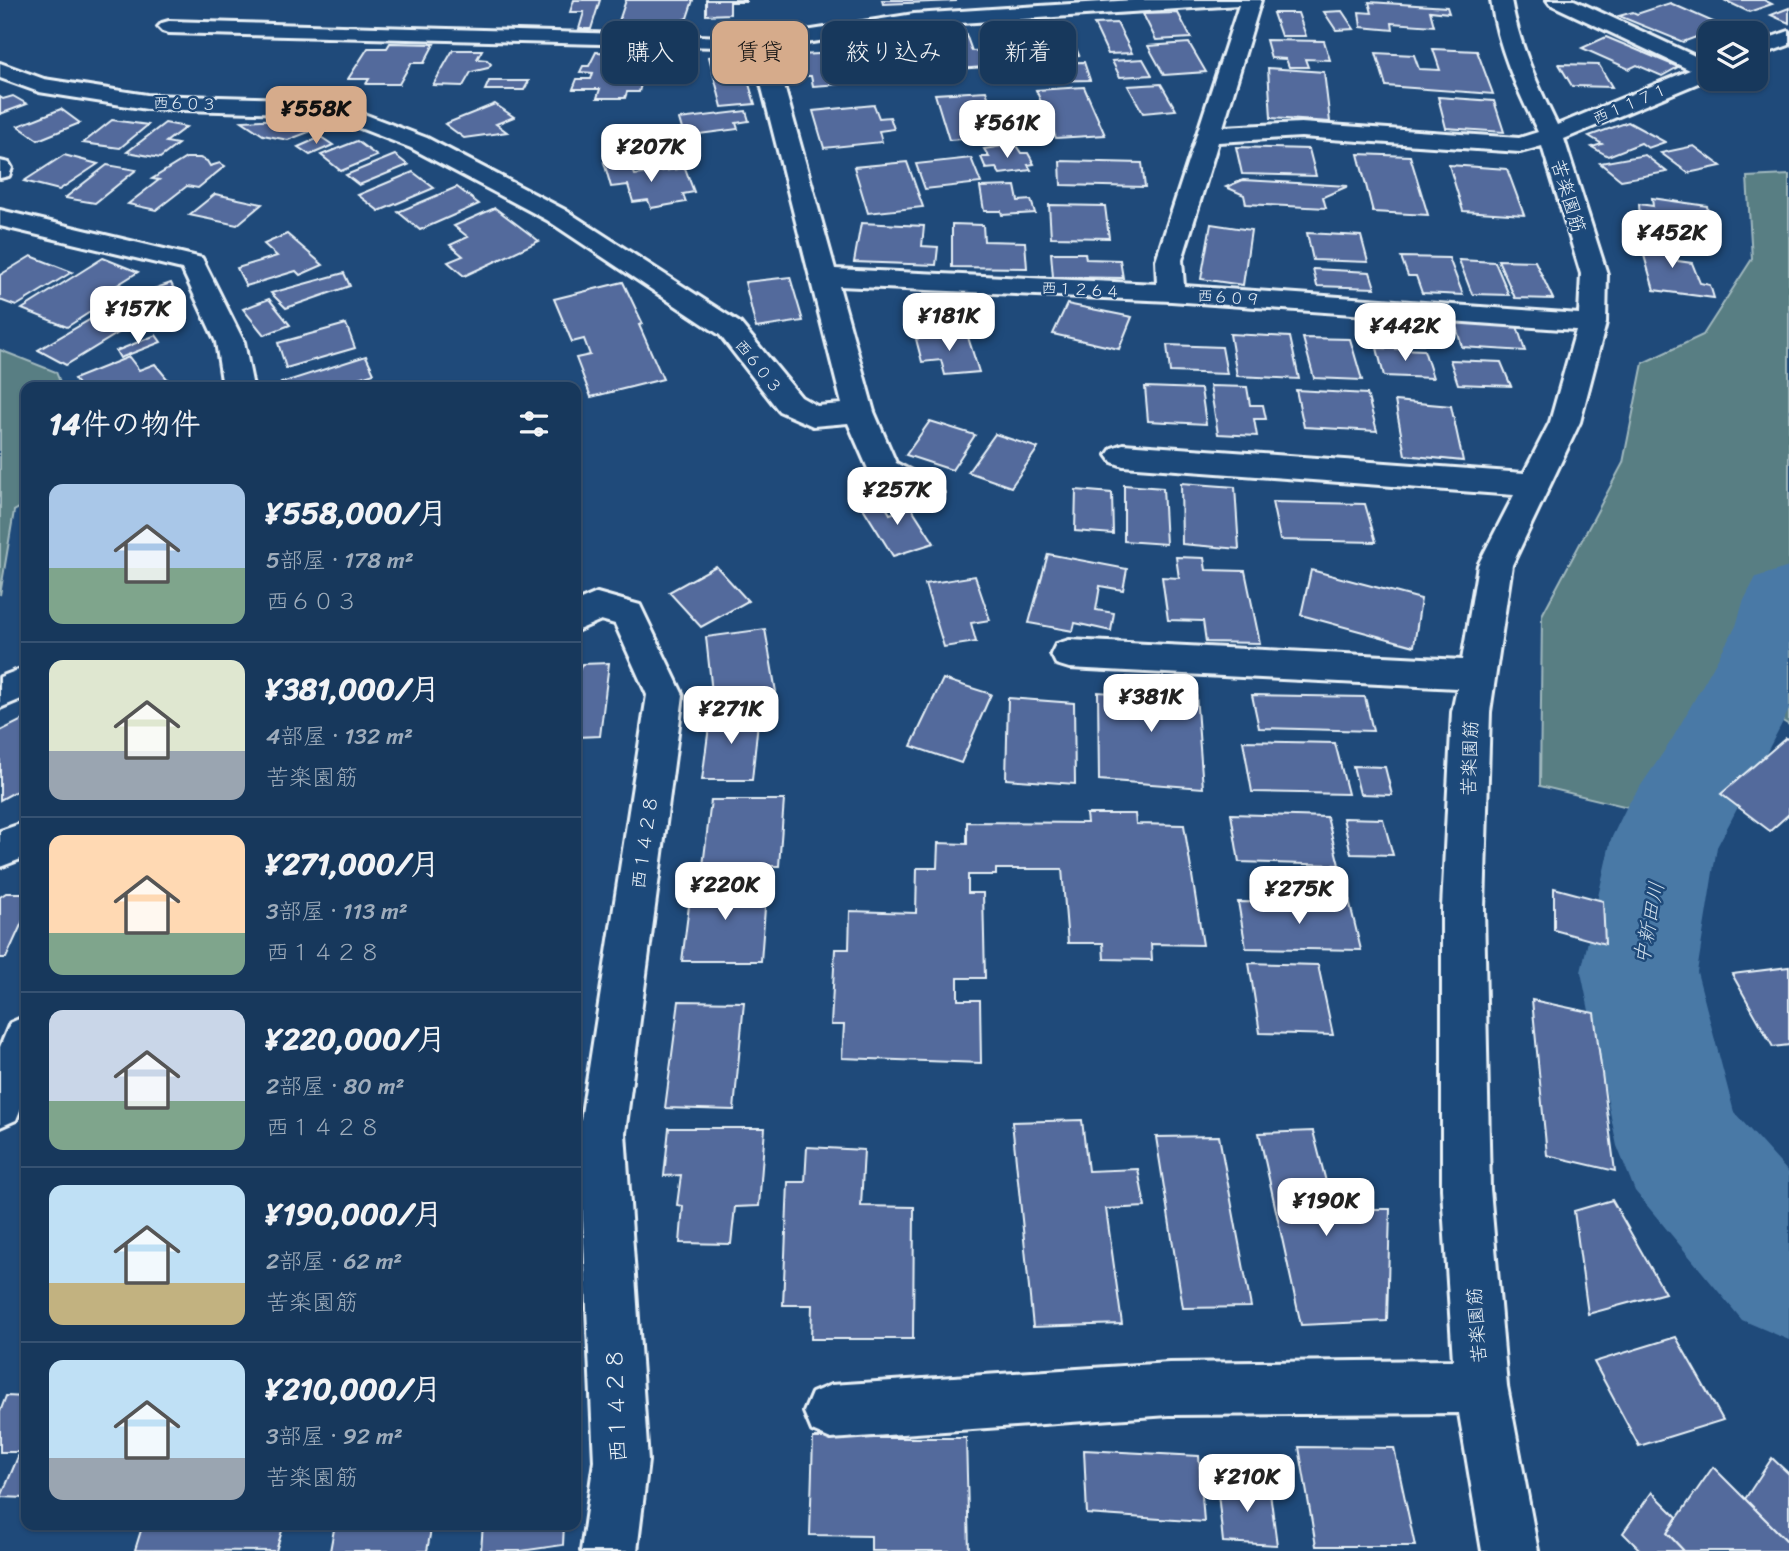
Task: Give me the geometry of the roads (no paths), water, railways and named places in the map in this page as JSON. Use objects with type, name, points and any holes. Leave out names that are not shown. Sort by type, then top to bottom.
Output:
[{"type":"street","points":[[808,37],[915,20],[1233,0]]},
{"type":"street","name":"西６０９","points":[[1251,0],[1168,260],[1171,293],[1592,323]]},
{"type":"street","name":"苦楽園筋","points":[[1501,0],[1505,24],[1519,69],[1551,136],[1594,274],[1592,323],[1565,422],[1495,565],[1471,712],[1463,908],[1466,1189],[1481,1386],[1510,1551]]},
{"type":"street","points":[[1557,0],[1698,65]]},
{"type":"street","points":[[169,27],[712,42]]},
{"type":"street","points":[[1768,46],[1789,37]]},
{"type":"street","name":"西６０３","points":[[0,70],[40,85],[147,102],[327,107],[408,138],[556,215],[730,329],[790,404],[813,416],[859,412]]},
{"type":"street","name":"西１１７１","points":[[1210,135],[1301,130],[1520,145],[1551,136],[1698,75]]},
{"type":"street","points":[[772,84],[859,412],[883,470],[927,493]]},
{"type":"street","points":[[0,218],[193,264],[230,342],[238,382]]},
{"type":"street","name":"西１２６４","points":[[823,277],[1171,293]]},
{"type":"street","points":[[1123,455],[1533,485]]},
{"type":"street","name":"西１４２８","points":[[581,615],[597,606],[628,614],[665,695],[589,1134],[621,1461],[610,1551]]},
{"type":"street","points":[[1069,654],[1477,675]]},
{"type":"street","points":[[0,693],[21,683]]},
{"type":"street","points":[[0,849],[21,841]]},
{"type":"street","points":[[0,1104],[21,1051]]},
{"type":"street","points":[[831,1412],[1169,1389],[1481,1386]]},
{"type":"waterway","name":"中新田川","points":[[1789,602],[1782,629],[1707,771],[1665,839],[1639,972],[1680,1146],[1789,1273]]}]
